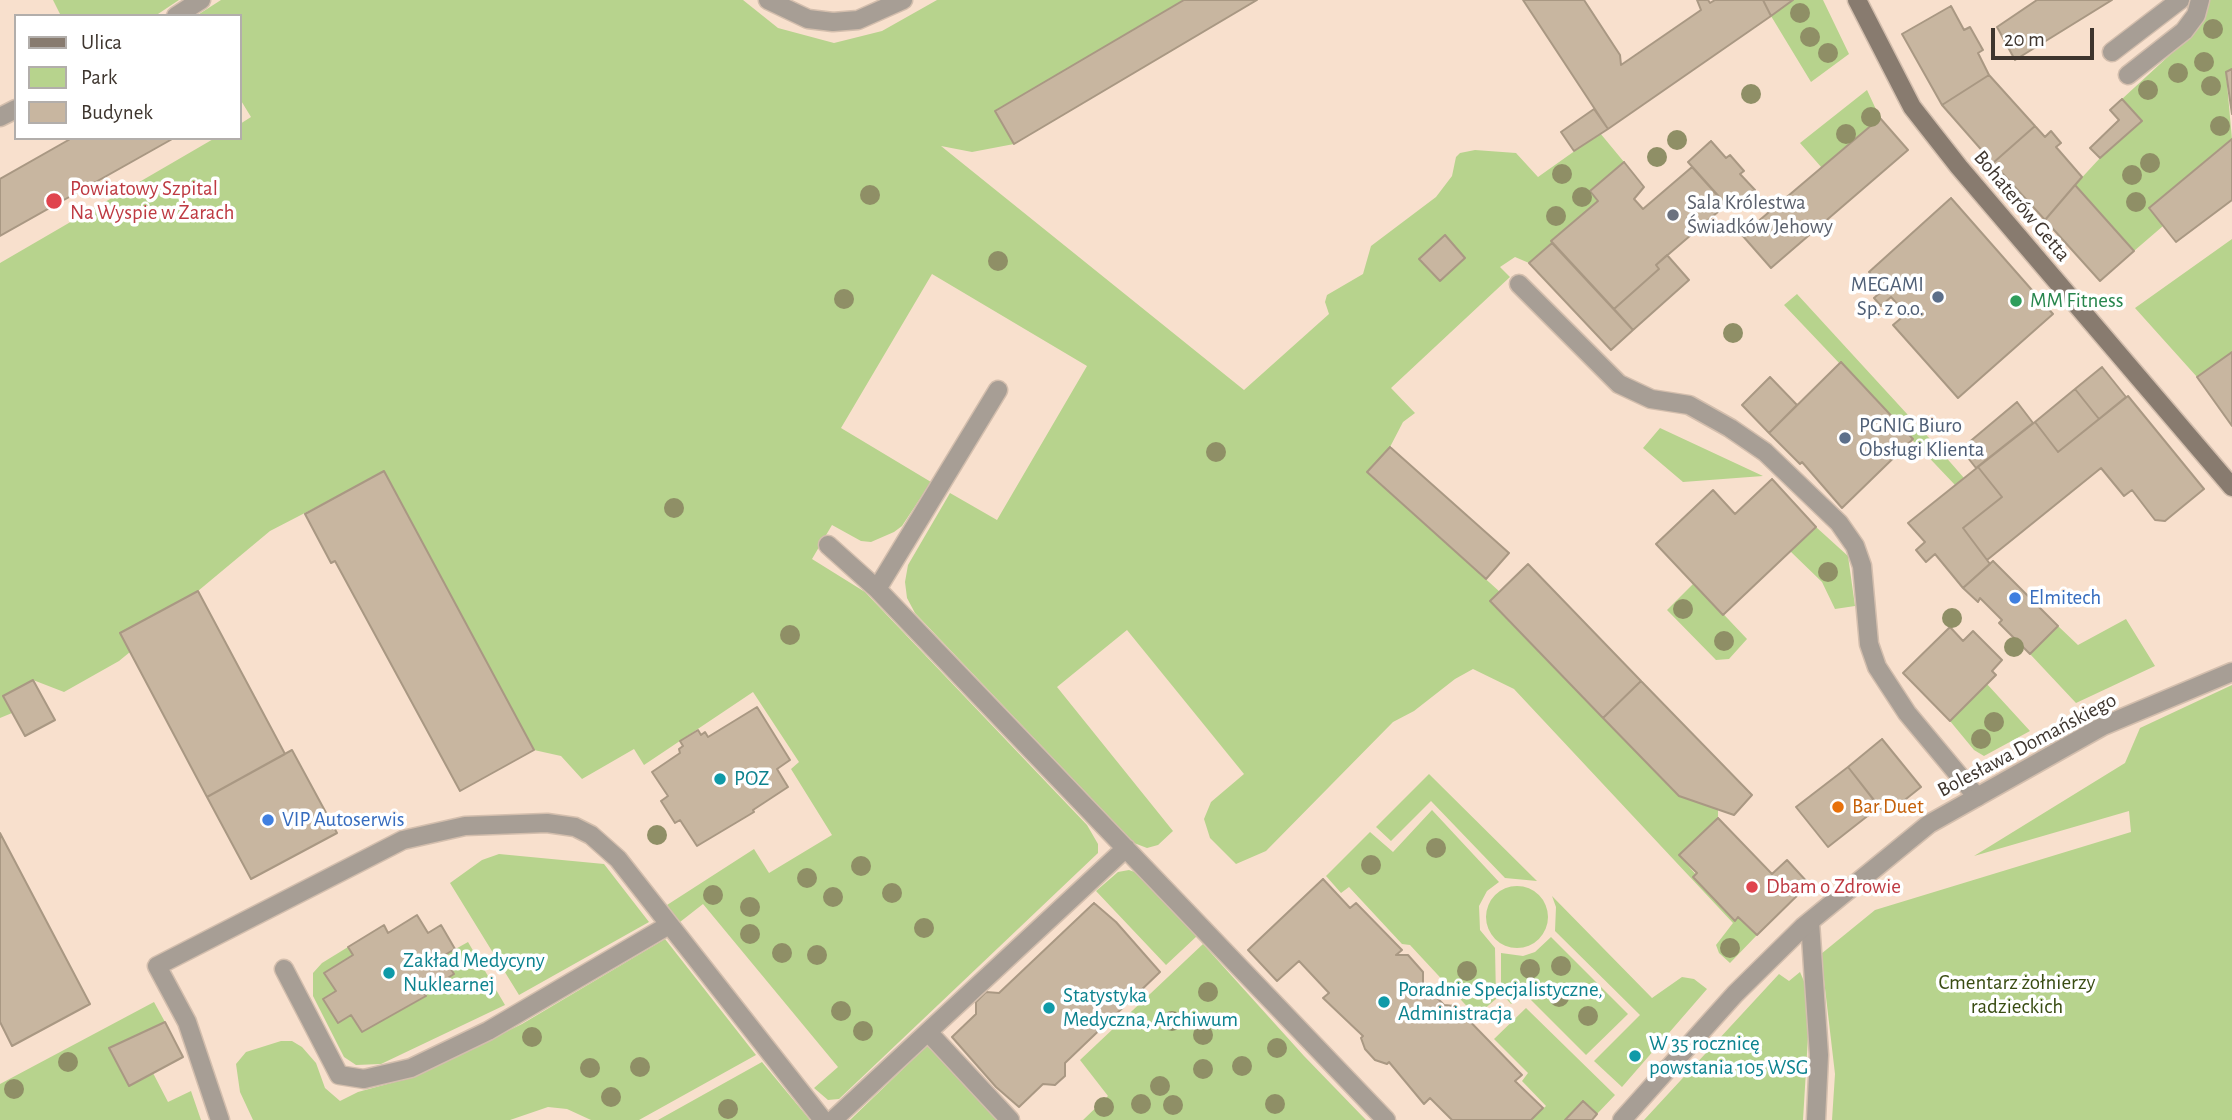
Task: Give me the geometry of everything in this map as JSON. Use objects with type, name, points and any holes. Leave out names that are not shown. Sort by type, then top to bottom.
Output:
[{"type":"street","points":[[179,14],[201,0]]},
{"type":"street","points":[[768,0],[808,19],[833,22],[858,20],[903,0]]},
{"type":"street","name":"Bohaterów Getta","points":[[1857,0],[1912,107],[1959,167],[2232,487]]},
{"type":"street","points":[[2112,52],[2180,0]]},
{"type":"street","points":[[2128,75],[2184,31],[2196,15],[2200,0]]},
{"type":"street","points":[[1519,284],[1628,391],[1651,399],[1689,405],[1719,422],[1765,452],[1839,523],[1855,546],[1862,566],[1869,643],[1877,667],[1907,713],[1977,797]]},
{"type":"street","points":[[877,589],[998,390]]},
{"type":"street","points":[[828,545],[877,589],[1386,1120]]},
{"type":"street","name":"Bolesława Domańskiego","points":[[1622,1120],[1735,994],[1810,922],[1929,824],[2103,726],[2232,672]]},
{"type":"street","points":[[220,1120],[187,1023],[157,965],[403,840],[447,828],[483,824],[547,823],[575,827],[591,835],[612,853],[823,1120]]},
{"type":"street","points":[[833,1120],[1126,848]]},
{"type":"street","points":[[1810,922],[1819,1055],[1816,1120]]},
{"type":"street","points":[[284,969],[339,1075],[364,1079],[411,1068],[488,1031],[669,925]]},
{"type":"street","points":[[928,1032],[1010,1120]]},
{"type":"green space","points":[[53,0],[179,0],[158,14],[60,14]]},
{"type":"green space","points":[[221,0],[743,0],[778,28],[834,43],[882,31],[937,0],[1184,0],[996,111],[1014,144],[972,152],[941,146],[1244,390],[1329,314],[1325,302],[1327,295],[1363,274],[1371,246],[1436,197],[1452,176],[1456,157],[1460,153],[1475,150],[1516,153],[1538,177],[1600,133],[1624,162],[1590,191],[1598,201],[1529,263],[1515,257],[1500,267],[1510,277],[1391,388],[1415,413],[1403,422],[1390,447],[1367,472],[1500,592],[1490,602],[1678,795],[1718,809],[1718,818],[1679,855],[1735,920],[1738,917],[1757,935],[1730,963],[1719,953],[1716,945],[1733,923],[1514,689],[1473,669],[1455,679],[1414,711],[1393,722],[1266,851],[1236,864],[1210,838],[1204,819],[1211,802],[1244,774],[1127,630],[1057,687],[1173,831],[1158,845],[1147,848],[1134,843],[915,613],[907,598],[905,582],[908,565],[950,493],[997,520],[1087,366],[932,274],[841,428],[931,482],[902,526],[894,532],[871,542],[861,541],[832,525],[812,559],[865,592],[1087,825],[1098,844],[1098,853],[839,1099],[828,1100],[814,1088],[838,1067],[703,904],[680,922],[667,905],[754,849],[769,873],[832,835],[791,769],[799,762],[753,692],[644,765],[634,749],[582,779],[561,756],[534,750],[384,472],[270,531],[198,591],[120,633],[130,652],[119,661],[64,692],[33,680],[4,697],[12,713],[0,718],[0,263],[212,140],[242,140],[242,123],[251,117],[242,102],[242,14],[199,14]],"holes":[[[1445,235],[1465,258],[1440,281],[1419,259]]]},
{"type":"green space","points":[[1793,0],[1823,0],[1849,54],[1811,82],[1771,16]]},
{"type":"green space","points":[[2210,0],[2232,0],[2232,69],[2226,73],[2232,139],[2163,226],[2134,251],[2075,185],[2100,158],[2142,121],[2122,99],[2198,29]]},
{"type":"green space","points":[[1867,90],[1880,118],[1822,168],[1800,143]]},
{"type":"green space","points":[[2232,239],[2232,352],[2197,377],[2135,308]]},
{"type":"green space","points":[[1797,294],[1964,478],[1955,485],[1784,305]]},
{"type":"green space","points":[[1660,428],[1763,476],[1683,482],[1643,448]]},
{"type":"green space","points":[[1816,527],[1848,556],[1855,606],[1835,609],[1822,582],[1790,551]]},
{"type":"green space","points":[[1694,583],[1747,639],[1729,659],[1716,660],[1667,610]]},
{"type":"green space","points":[[2126,619],[2155,666],[2076,703],[2030,654],[2058,626],[2078,645]]},
{"type":"green space","points":[[1987,684],[2030,731],[1984,756],[1974,750],[1950,721]]},
{"type":"green space","name":"Cmentarz żołnierzy radzieckich","points":[[2232,685],[2232,1120],[1832,1120],[1835,1074],[1821,954],[1875,910],[2131,832],[2129,811],[1974,856],[2125,763],[2140,728]]},
{"type":"green space","points":[[1429,774],[1537,881],[1505,878],[1431,801],[1391,841],[1376,827]]},
{"type":"green space","points":[[1432,810],[1499,882],[1487,891],[1479,906],[1480,930],[1495,948],[1496,999],[1476,1016],[1410,945],[1402,944],[1349,887],[1341,893],[1326,876],[1370,832],[1393,852]]},
{"type":"green space","points":[[499,854],[604,864],[649,922],[519,995],[450,883],[482,860]]},
{"type":"green space","points":[[1129,870],[1140,874],[1197,936],[1166,965],[1096,891],[1118,872]]},
{"type":"green space","points":[[1511,886],[1523,886],[1539,895],[1546,905],[1546,929],[1539,939],[1523,948],[1511,948],[1500,943],[1491,934],[1486,923],[1486,911],[1491,900],[1500,891]]},
{"type":"green space","points":[[1552,896],[1652,998],[1682,977],[1694,979],[1707,989],[1622,1087],[1594,1061],[1640,1015],[1555,931],[1556,907]]},
{"type":"green space","points":[[1551,937],[1628,1014],[1586,1055],[1523,992],[1511,1004],[1501,993],[1501,953],[1523,956],[1535,952]]},
{"type":"green space","points":[[665,939],[756,1055],[639,1120],[591,1120],[567,1109],[548,1107],[510,1120],[253,1120],[240,1092],[236,1064],[246,1052],[281,1041],[292,1041],[302,1047],[316,1063],[325,1088],[340,1101],[358,1092],[413,1077],[522,1024]]},
{"type":"green space","points":[[468,942],[505,1005],[381,1064],[356,1065],[344,1057],[313,996],[313,973],[322,963],[348,947],[353,955],[325,973],[336,991],[323,999],[351,1015],[362,1032],[425,997],[424,993],[454,974],[443,956]]},
{"type":"green space","points":[[1203,944],[1366,1120],[1083,1120],[1108,1096],[1080,1060]]},
{"type":"green space","points":[[1800,972],[1806,986],[1808,1037],[1803,1120],[1644,1120],[1779,974],[1789,981]]},
{"type":"green space","points":[[154,1002],[165,1022],[129,1086],[153,1073],[168,1102],[191,1091],[201,1120],[0,1120],[0,1084]]},
{"type":"green space","points":[[1526,1008],[1615,1095],[1597,1114],[1583,1101],[1565,1120],[1531,1120],[1546,1106],[1522,1081],[1528,1073],[1494,1039]]},
{"type":"green space","points":[[930,1043],[1001,1120],[850,1120]]},
{"type":"green space","points":[[762,1062],[810,1120],[658,1120]]},
{"type":"building","points":[[1184,0],[1257,0],[1014,144],[995,111]]},
{"type":"building","points":[[1523,0],[1584,0],[1620,55],[1621,65],[1701,10],[1697,0],[1708,0],[1710,3],[1715,0],[1763,0],[1771,16],[1608,129]]},
{"type":"building","points":[[1763,0],[1793,0],[1771,16]]},
{"type":"building","points":[[2037,0],[2112,0],[2015,60],[1997,27]]},
{"type":"building","points":[[1951,6],[1964,30],[1970,27],[1983,50],[1978,53],[1989,75],[1942,105],[1902,34]]},
{"type":"building","points":[[2232,69],[2232,114],[2226,72]]},
{"type":"building","points":[[1989,75],[2035,126],[1993,163],[1942,105]]},
{"type":"building","points":[[2122,99],[2142,121],[2100,158],[2090,148],[2119,120],[2110,110]]},
{"type":"building","points":[[1594,109],[1608,129],[1574,151],[1561,132]]},
{"type":"building","points":[[1880,118],[1908,150],[1771,268],[1742,235]]},
{"type":"building","points":[[2035,126],[2045,137],[2051,131],[2061,143],[2056,147],[2082,177],[2045,220],[1993,163]]},
{"type":"building","points":[[2232,139],[2232,200],[2176,242],[2149,208]]},
{"type":"building","points":[[68,140],[170,140],[0,236],[0,179]]},
{"type":"building","points":[[1711,141],[1726,158],[1730,155],[1744,171],[1740,174],[1755,190],[1731,210],[1688,162]]},
{"type":"building","points":[[1624,162],[1644,187],[1634,199],[1643,209],[1692,167],[1726,205],[1656,265],[1659,269],[1614,309],[1551,241],[1598,201],[1590,191]]},
{"type":"building","points":[[2075,185],[2134,251],[2100,281],[2045,220]]},
{"type":"building","points":[[1951,198],[2053,314],[1958,398],[1893,325],[1906,314],[1891,297],[1881,306],[1874,298],[1884,289],[1869,272]]},
{"type":"building","points":[[1445,235],[1465,258],[1440,281],[1419,259]]},
{"type":"building","points":[[1552,243],[1633,330],[1611,350],[1529,263]]},
{"type":"building","points":[[1667,255],[1689,280],[1633,330],[1614,309],[1659,269],[1656,265]]},
{"type":"building","points":[[2232,352],[2232,426],[2197,377]]},
{"type":"building","points":[[1841,362],[1913,439],[1842,508],[1802,462],[1800,464],[1769,433]]},
{"type":"building","points":[[2102,367],[2126,397],[2099,419],[2075,389]]},
{"type":"building","points":[[1770,377],[1797,405],[1769,433],[1742,405]]},
{"type":"building","points":[[2075,389],[2099,419],[2058,452],[2035,422]]},
{"type":"building","points":[[2128,396],[2204,489],[2165,521],[2155,520],[2132,490],[2124,496],[2101,468],[1987,560],[1963,528],[2002,497],[1978,467],[2035,422],[2058,452]]},
{"type":"building","points":[[2017,402],[2033,423],[1976,468],[1961,449]]},
{"type":"building","points":[[1390,447],[1509,553],[1486,579],[1367,472]]},
{"type":"building","points":[[1978,467],[2002,497],[1963,528],[1990,564],[1963,588],[1935,554],[1926,562],[1916,550],[1925,542],[1908,523]]},
{"type":"building","points":[[384,471],[534,750],[460,791],[335,561],[331,563],[305,514]]},
{"type":"building","points":[[1772,479],[1816,527],[1723,615],[1656,544],[1713,490],[1735,514]]},
{"type":"building","points":[[1993,561],[2058,626],[2030,654],[1999,623],[2002,620],[1980,598],[1978,602],[1963,588]]},
{"type":"building","points":[[1528,564],[1641,681],[1603,718],[1490,601]]},
{"type":"building","points":[[198,591],[285,754],[207,797],[120,633]]},
{"type":"building","points":[[1950,627],[1963,641],[1973,631],[2002,660],[1992,671],[1996,675],[1950,721],[1903,673]]},
{"type":"building","points":[[33,680],[55,720],[25,736],[3,696]]},
{"type":"building","points":[[1641,681],[1752,795],[1734,815],[1679,796],[1603,718]]},
{"type":"building","name":"POZ","points":[[757,707],[790,760],[777,769],[788,787],[753,810],[754,812],[697,846],[680,820],[675,823],[661,801],[668,796],[652,772],[680,753],[679,749],[683,746],[680,741],[698,730],[701,735],[705,732],[708,737]]},
{"type":"building","points":[[1882,739],[1921,787],[1886,815],[1848,767]]},
{"type":"building","points":[[292,750],[337,833],[251,879],[207,797]]},
{"type":"building","name":"Bar Duet","points":[[1848,767],[1879,807],[1828,847],[1796,807]]},
{"type":"building","points":[[1718,818],[1772,874],[1787,860],[1809,884],[1757,935],[1738,917],[1735,921],[1693,877],[1697,873],[1679,855]]},
{"type":"building","points":[[0,833],[90,1004],[12,1046],[0,1022]]},
{"type":"building","name":"Poradnie Specjalistyczne, Administracja","points":[[1323,879],[1350,908],[1356,903],[1402,950],[1396,955],[1408,955],[1423,972],[1423,983],[1444,1005],[1455,1006],[1522,1075],[1515,1081],[1543,1108],[1531,1120],[1452,1120],[1430,1098],[1424,1104],[1389,1062],[1387,1064],[1375,1060],[1365,1049],[1361,1038],[1363,1036],[1323,998],[1329,993],[1299,961],[1277,981],[1248,950]]},
{"type":"building","name":"Statystyka Medyczna, Archiwum","points":[[1094,903],[1116,922],[1160,972],[1065,1063],[1065,1076],[1055,1085],[1043,1084],[1019,1107],[996,1087],[952,1037],[976,1014],[976,1002],[986,992],[999,993]]},
{"type":"building","name":"Zakład Medycyny Nuklearnej","points":[[417,915],[428,933],[441,925],[455,949],[443,956],[454,974],[424,993],[426,996],[362,1032],[351,1015],[338,1023],[323,999],[336,991],[324,973],[353,955],[348,947],[384,925],[388,933]]},
{"type":"building","points":[[165,1022],[183,1057],[129,1086],[109,1048]]},
{"type":"building","points":[[1583,1101],[1597,1114],[1592,1120],[1565,1120]]},
{"type":"place","name":"Powiatowy Szpital Na Wyspie w Żarach","points":[[54,201]]},
{"type":"place","name":"Sala Królestwa Świadków Jehowy","points":[[1673,215]]},
{"type":"place","name":"MEGAMI Sp. z o.o.","points":[[1938,297]]},
{"type":"place","name":"MM Fitness","points":[[2016,301]]},
{"type":"place","name":"PGNIG Biuro Obsługi Klienta","points":[[1845,438]]},
{"type":"place","name":"Elmitech","points":[[2015,598]]},
{"type":"place","name":"POZ","points":[[720,779]]},
{"type":"place","name":"Bar Duet","points":[[1838,807]]},
{"type":"place","name":"VIP Autoserwis","points":[[268,820]]},
{"type":"place","name":"Dbam o Zdrowie","points":[[1752,887]]},
{"type":"place","name":"Zakład Medycyny Nuklearnej","points":[[389,973]]},
{"type":"place","name":"Poradnie Specjalistyczne, Administracja","points":[[1384,1002]]},
{"type":"place","name":"Statystyka Medyczna, Archiwum","points":[[1049,1008]]},
{"type":"place","name":"W 35 rocznicę powstania 105 WSG","points":[[1635,1056]]}]
